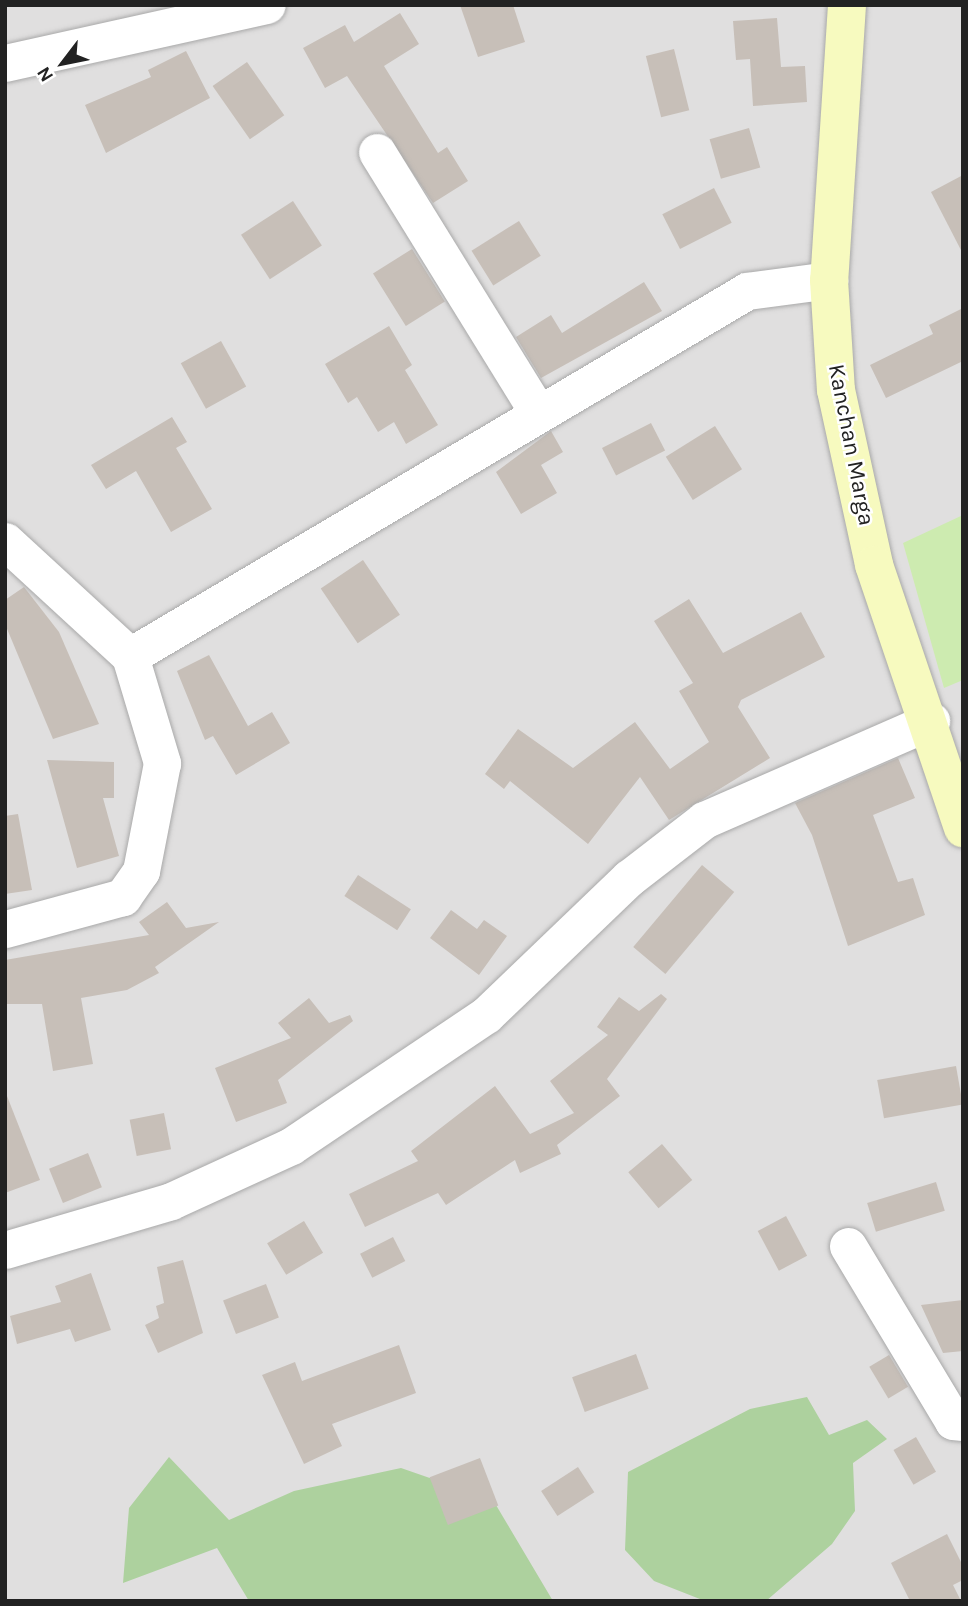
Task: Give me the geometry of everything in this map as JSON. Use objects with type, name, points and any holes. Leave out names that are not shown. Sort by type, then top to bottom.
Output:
[{"type":"main road","name":"Kanchan Marga","points":[[847,5],[829,281],[836,390],[874,565],[931,721],[963,828]]},
{"type":"street","points":[[5,63],[267,5]]},
{"type":"street","points":[[377,152],[537,411]]},
{"type":"street","points":[[130,656],[537,411],[747,291],[829,281]]},
{"type":"street","points":[[5,541],[130,656],[162,763],[141,871],[123,897],[97,909],[5,929]]},
{"type":"street","points":[[5,1250],[171,1201],[291,1146],[486,1015],[629,878],[704,820],[931,721]]},
{"type":"street","points":[[848,1246],[953,1421],[963,1422]]},
{"type":"shaded area","points":[[5,5],[963,5],[963,1601],[5,1601]]},
{"type":"green space","points":[[963,515],[963,680],[944,688],[903,543]]},
{"type":"green space","points":[[807,1397],[829,1435],[867,1420],[887,1439],[853,1463],[855,1511],[832,1544],[766,1601],[705,1601],[654,1581],[625,1550],[628,1472],[750,1409]]},
{"type":"green space","points":[[169,1457],[229,1520],[294,1491],[401,1468],[493,1500],[553,1601],[249,1601],[217,1548],[123,1583],[129,1508]]},
{"type":"building","points":[[460,5],[513,5],[525,42],[478,57]]},
{"type":"building","points":[[400,13],[419,44],[384,66],[438,153],[447,147],[468,181],[433,203],[347,76],[325,88],[303,48],[345,25],[354,42]]},
{"type":"building","points":[[777,18],[781,67],[805,66],[807,102],[753,106],[750,59],[736,60],[733,21]]},
{"type":"building","points":[[674,49],[689,110],[661,117],[646,56]]},
{"type":"building","points":[[186,51],[210,98],[106,153],[85,105],[151,77],[148,70]]},
{"type":"building","points":[[247,62],[284,115],[250,139],[213,86]]},
{"type":"building","points":[[749,128],[760,167],[721,179],[710,139]]},
{"type":"building","points":[[963,175],[963,254],[931,192]]},
{"type":"building","points":[[714,188],[732,223],[680,249],[662,214]]},
{"type":"building","points":[[293,201],[322,245],[270,279],[241,235]]},
{"type":"building","points":[[519,221],[541,256],[493,285],[472,251]]},
{"type":"building","points":[[412,249],[445,302],[406,326],[373,273]]},
{"type":"building","points":[[644,282],[662,311],[541,378],[516,337],[551,315],[562,333]]},
{"type":"building","points":[[963,308],[963,361],[886,398],[870,365],[933,334],[929,325]]},
{"type":"building","points":[[389,326],[412,365],[405,370],[438,425],[406,444],[394,422],[378,432],[357,397],[348,403],[325,364]]},
{"type":"building","points":[[221,341],[246,386],[206,409],[181,363]]},
{"type":"building","points":[[172,417],[187,442],[176,448],[212,509],[171,532],[136,471],[106,489],[91,465]]},
{"type":"building","points":[[651,423],[665,451],[616,476],[602,448]]},
{"type":"building","points":[[715,426],[742,469],[693,500],[666,457]]},
{"type":"building","points":[[551,431],[563,452],[541,465],[557,493],[521,514],[496,472]]},
{"type":"building","points":[[363,560],[400,615],[358,643],[321,589]]},
{"type":"building","points":[[24,587],[59,632],[99,724],[53,739],[5,624],[5,600]]},
{"type":"building","points":[[689,599],[723,653],[801,612],[825,657],[741,700],[738,707],[770,758],[669,820],[640,777],[588,844],[510,781],[504,789],[485,774],[518,729],[573,768],[635,722],[670,769],[709,742],[679,691],[693,683],[654,621]]},
{"type":"building","points":[[209,655],[248,726],[272,712],[290,743],[236,775],[213,736],[205,740],[177,671]]},
{"type":"building","points":[[898,758],[915,798],[873,815],[898,882],[913,878],[925,915],[848,946],[812,835],[795,803]]},
{"type":"building","points":[[47,760],[114,762],[114,798],[103,798],[119,856],[77,868]]},
{"type":"building","points":[[18,814],[32,890],[5,894],[5,816]]},
{"type":"building","points":[[702,865],[734,892],[665,974],[633,947]]},
{"type":"building","points":[[358,875],[411,909],[397,930],[344,896]]},
{"type":"building","points":[[167,902],[186,928],[219,922],[155,967],[159,973],[127,990],[81,998],[93,1064],[53,1071],[42,1004],[5,1004],[5,960],[149,935],[139,922]]},
{"type":"building","points":[[451,910],[477,929],[484,920],[507,936],[479,975],[430,938]]},
{"type":"building","points":[[661,994],[667,999],[607,1079],[620,1096],[557,1145],[561,1154],[520,1173],[515,1160],[446,1205],[438,1193],[365,1227],[349,1194],[418,1161],[411,1151],[495,1086],[530,1134],[574,1113],[550,1081],[608,1035],[597,1027],[619,997],[639,1011]]},
{"type":"building","points":[[309,998],[329,1023],[350,1015],[353,1021],[278,1080],[287,1103],[236,1122],[215,1068],[291,1038],[278,1023]]},
{"type":"building","points":[[956,1066],[963,1104],[884,1118],[877,1080]]},
{"type":"building","points":[[7,1096],[40,1180],[5,1193],[5,1097]]},
{"type":"building","points":[[164,1113],[171,1149],[137,1156],[130,1120]]},
{"type":"building","points":[[662,1144],[692,1180],[659,1208],[628,1172]]},
{"type":"building","points":[[88,1153],[102,1187],[63,1203],[49,1169]]},
{"type":"building","points":[[936,1182],[945,1211],[876,1232],[867,1203]]},
{"type":"building","points":[[786,1216],[807,1256],[779,1271],[758,1231]]},
{"type":"building","points":[[304,1221],[323,1253],[286,1275],[267,1243]]},
{"type":"building","points":[[393,1237],[405,1261],[372,1278],[360,1254]]},
{"type":"building","points":[[183,1260],[203,1333],[158,1353],[145,1325],[159,1318],[156,1306],[164,1303],[157,1267]]},
{"type":"building","points":[[91,1273],[111,1330],[75,1342],[70,1329],[17,1344],[10,1316],[61,1302],[55,1286]]},
{"type":"building","points":[[266,1284],[279,1318],[236,1334],[223,1300]]},
{"type":"building","points":[[963,1300],[963,1351],[943,1353],[921,1305]]},
{"type":"building","points":[[399,1345],[416,1393],[332,1424],[342,1446],[304,1464],[262,1375],[295,1362],[302,1381]]},
{"type":"building","points":[[636,1354],[649,1389],[585,1412],[572,1377]]},
{"type":"building","points":[[889,1355],[908,1387],[888,1399],[869,1367]]},
{"type":"building","points":[[916,1437],[936,1472],[913,1485],[893,1450]]},
{"type":"building","points":[[480,1458],[498,1506],[448,1525],[430,1477]]},
{"type":"building","points":[[578,1467],[594,1492],[557,1516],[541,1491]]},
{"type":"building","points":[[947,1534],[963,1566],[963,1580],[953,1585],[961,1601],[910,1601],[891,1563]]}]
